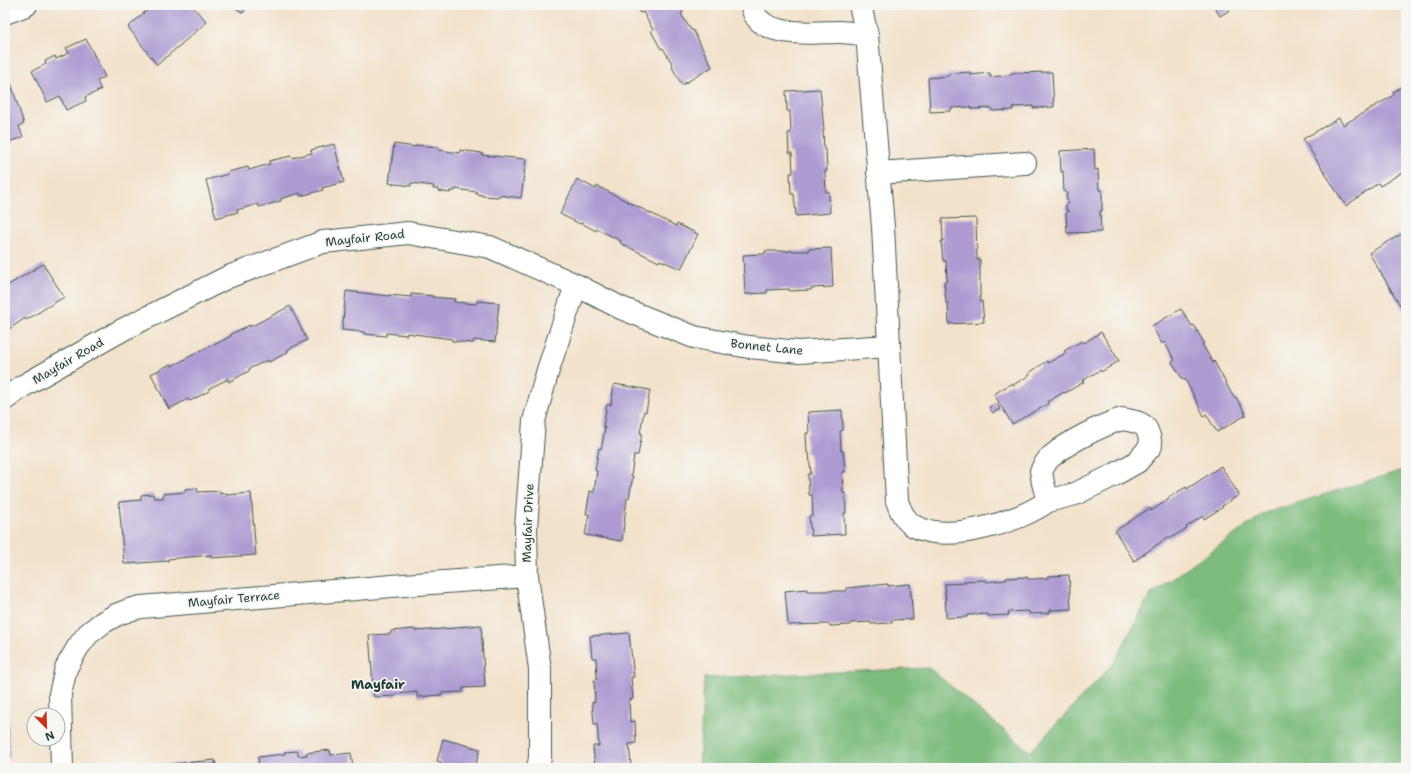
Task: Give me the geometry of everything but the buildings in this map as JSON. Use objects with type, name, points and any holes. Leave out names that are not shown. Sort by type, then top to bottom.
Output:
[{"type":"street","points":[[5,13],[26,5]]},
{"type":"street","points":[[752,5],[758,20],[771,28],[785,32],[841,32],[867,35]]},
{"type":"street","points":[[860,5],[867,35],[883,227],[897,501],[902,515],[913,526],[931,532],[956,532],[996,525],[1017,518],[1048,501],[1063,498],[1088,489],[1137,462],[1151,446],[1149,432],[1141,423],[1122,419],[1110,423],[1064,447],[1051,457],[1041,471],[1042,483],[1048,501]]},
{"type":"street","points":[[878,173],[1025,163]]},
{"type":"street","name":"Mayfair Road","points":[[5,400],[23,386],[122,330],[228,277],[323,242],[408,233],[490,247],[576,285],[621,308],[694,337]]},
{"type":"street","name":"Mayfair Drive","points":[[538,768],[540,758],[540,669],[527,576],[526,528],[534,422],[548,370],[576,285]]},
{"type":"street","name":"Bonnet Lane","points":[[694,337],[749,347],[799,352],[888,346]]},
{"type":"street","name":"Mayfair Terrace","points":[[62,768],[60,694],[66,668],[78,647],[88,634],[102,623],[129,610],[141,607],[315,592],[527,576]]},
{"type":"green space","points":[[1406,469],[1406,768],[699,768],[704,678],[929,668],[1030,752],[1113,664],[1150,595],[1265,513]]},
{"type":"district","name":"Mayfair","points":[[378,684]]}]
